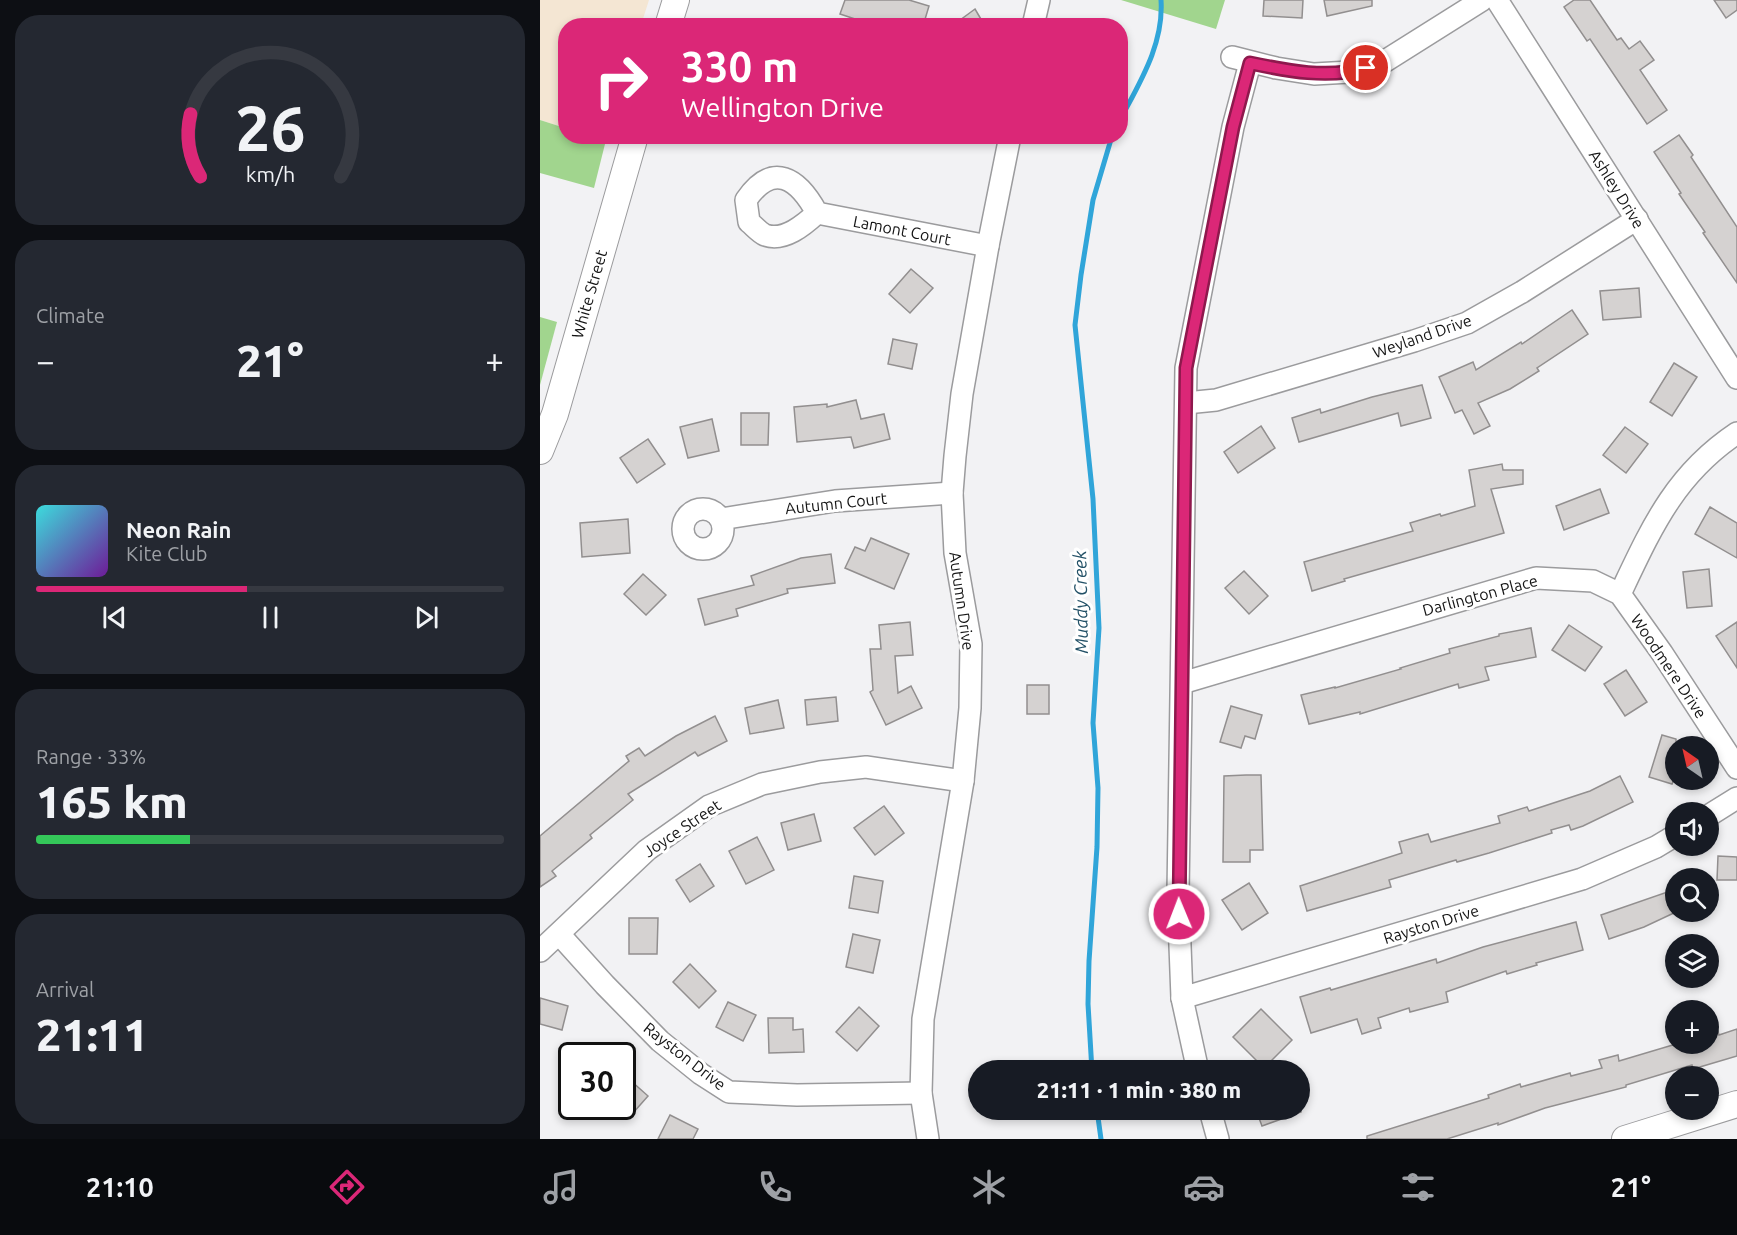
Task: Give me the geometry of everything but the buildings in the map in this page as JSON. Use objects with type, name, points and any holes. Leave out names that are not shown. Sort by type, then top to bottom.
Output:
[{"type":"street","points":[[671,18],[676,0]]},
{"type":"street","points":[[1035,18],[1039,0]]},
{"type":"street","points":[[1196,1060],[1182,999],[1178,893],[1186,368],[1233,127],[1241,60],[1314,74],[1350,72],[1382,63],[1482,0]]},
{"type":"street","name":"Ashley Drive","points":[[1497,0],[1737,378]]},
{"type":"street","name":"White Street","points":[[540,451],[555,414],[633,144]]},
{"type":"street","name":"Autumn Drive","points":[[928,1139],[921,1093],[923,1019],[963,782],[970,708],[970,644],[954,553],[952,492],[962,394],[1008,144]]},
{"type":"street","name":"Lamont Court","points":[[817,213],[988,246]]},
{"type":"street","name":"Weyland Drive","points":[[1186,404],[1216,400],[1467,323],[1522,292],[1637,219]]},
{"type":"street","points":[[1620,594],[1658,516],[1690,472],[1723,442],[1737,433]]},
{"type":"street","name":"Autumn Court","points":[[721,519],[835,501],[952,492]]},
{"type":"street","name":"Darlington Place","points":[[1182,683],[1536,578],[1593,581],[1620,594]]},
{"type":"street","name":"Woodmere Drive","points":[[1620,594],[1662,653],[1737,768]]},
{"type":"street","name":"Joyce Street","points":[[540,951],[647,850],[709,806],[762,784],[820,772],[866,767],[963,782]]},
{"type":"street","points":[[1719,809],[1737,798]]},
{"type":"street","name":"Rayston Drive","points":[[1182,999],[1582,879],[1665,842]]},
{"type":"street","name":"Rayston Drive","points":[[559,934],[604,985],[660,1041],[701,1074],[729,1092],[797,1095],[921,1093]]},
{"type":"street","points":[[1625,1139],[1679,1132],[1737,1104]]},
{"type":"street","points":[[1213,1120],[1218,1139]]},
{"type":"shaded area","points":[[540,0],[649,0],[643,18],[558,18],[558,126],[540,120]]},
{"type":"green space","points":[[1121,0],[1225,0],[1216,29]]},
{"type":"green space","points":[[540,120],[558,126],[558,144],[605,144],[594,188],[540,173]]},
{"type":"green space","points":[[540,317],[557,322],[540,385]]},
{"type":"waterway","name":"Muddy Creek","points":[[1128,105],[1155,47],[1159,32],[1161,0]]},
{"type":"waterway","name":"Muddy Creek","points":[[1091,1060],[1088,1004],[1097,847],[1098,788],[1093,723],[1099,628],[1093,499],[1075,325],[1093,200],[1110,144]]},
{"type":"waterway","name":"Muddy Creek","points":[[1098,1120],[1101,1139]]},
{"type":"route","points":[[1179,914],[1186,368],[1233,127],[1250,63],[1314,74],[1350,72],[1366,68]]}]
